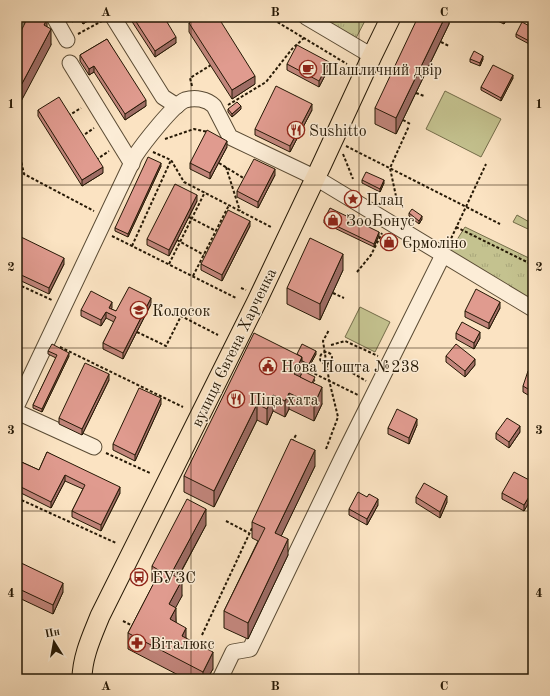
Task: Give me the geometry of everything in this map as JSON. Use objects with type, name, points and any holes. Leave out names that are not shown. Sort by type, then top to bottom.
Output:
[{"type":"main road","name":"вулиця Євгена Харченка","points":[[82,679],[82,668],[100,616],[316,178],[336,142],[372,56],[391,17]]},
{"type":"street","points":[[17,29],[23,17]]},
{"type":"street","points":[[54,17],[67,40]]},
{"type":"street","points":[[306,17],[372,56]]},
{"type":"street","points":[[108,19],[162,97],[177,106]]},
{"type":"street","points":[[70,63],[132,164]]},
{"type":"street","points":[[17,405],[21,385],[47,341],[141,147],[177,106],[185,100],[194,99],[211,102],[230,137],[316,178],[533,309]]},
{"type":"street","points":[[220,679],[233,652],[250,649],[377,387],[443,255]]},
{"type":"street","points":[[17,412],[94,447]]},
{"type":"path","points":[[269,17],[347,64]]},
{"type":"path","points":[[67,40],[108,19]]},
{"type":"path","points":[[217,112],[266,82],[292,49],[304,38]]},
{"type":"path","points":[[441,42],[449,46]]},
{"type":"path","points":[[194,99],[190,78],[211,65]]},
{"type":"path","points":[[428,69],[436,72]]},
{"type":"path","points":[[416,93],[424,96]]},
{"type":"path","points":[[67,117],[93,101]]},
{"type":"path","points":[[397,201],[390,168],[409,125],[403,120]]},
{"type":"path","points":[[80,137],[105,121]]},
{"type":"path","points":[[141,147],[194,129]]},
{"type":"path","points":[[336,142],[500,224]]},
{"type":"path","points":[[336,142],[353,179]]},
{"type":"path","points":[[17,143],[24,174],[106,217]]},
{"type":"path","points":[[95,160],[120,144]]},
{"type":"path","points":[[141,147],[171,160],[184,182],[270,227]]},
{"type":"path","points":[[132,246],[171,160]]},
{"type":"path","points":[[219,163],[246,180]]},
{"type":"path","points":[[443,255],[486,164]]},
{"type":"path","points":[[226,168],[240,211]]},
{"type":"path","points":[[169,264],[205,192]]},
{"type":"path","points":[[193,276],[229,205]]},
{"type":"path","points":[[189,217],[219,233]]},
{"type":"path","points":[[357,272],[371,255],[382,233],[384,219]]},
{"type":"path","points":[[456,227],[533,265]]},
{"type":"path","points":[[107,233],[236,298]]},
{"type":"path","points":[[177,240],[208,257]]},
{"type":"path","points":[[17,284],[64,306]]},
{"type":"path","points":[[333,293],[344,298]]},
{"type":"path","points":[[137,332],[166,346],[181,316],[218,335]]},
{"type":"path","points":[[326,449],[338,416],[329,380],[323,341],[329,330]]},
{"type":"path","points":[[47,341],[183,407]]},
{"type":"path","points":[[331,345],[345,341],[390,362]]},
{"type":"path","points":[[325,351],[321,354],[320,360],[322,363],[327,364]]},
{"type":"path","points":[[325,351],[330,353],[332,356],[332,360],[327,364]]},
{"type":"path","points":[[295,364],[347,389]]},
{"type":"path","points":[[344,368],[377,387]]},
{"type":"path","points":[[289,449],[296,434]]},
{"type":"path","points":[[94,447],[150,473]]},
{"type":"path","points":[[17,498],[116,543]]},
{"type":"path","points":[[226,521],[250,534]]},
{"type":"path","points":[[202,634],[253,526]]},
{"type":"path","points":[[123,621],[134,626],[131,632]]},
{"type":"path","points":[[61,679],[64,676]]},
{"type":"green space","points":[[321,17],[367,17],[356,38]]},
{"type":"green space","points":[[445,91],[501,119],[481,157],[426,129]]},
{"type":"green space","points":[[517,215],[531,223],[528,229],[513,222]]},
{"type":"green space","points":[[465,227],[533,260],[533,301],[450,251]]},
{"type":"green space","points":[[360,307],[390,322],[375,352],[345,337]]},
{"type":"building","points":[[44,17],[47,19],[44,25],[51,29],[17,93],[17,39],[27,19],[24,18]]},
{"type":"building","points":[[133,17],[164,17],[176,37],[155,51]]},
{"type":"building","points":[[199,17],[218,17],[255,76],[232,90],[189,23]]},
{"type":"building","points":[[418,17],[445,17],[396,118],[375,108]]},
{"type":"building","points":[[522,22],[533,28],[533,38],[531,42],[516,34]]},
{"type":"building","points":[[107,39],[146,100],[125,114],[94,66],[89,69],[80,55]]},
{"type":"building","name":"Шашличний двір","points":[[297,45],[329,62],[319,81],[287,64]]},
{"type":"building","points":[[474,51],[483,56],[480,63],[470,59]]},
{"type":"building","points":[[493,65],[513,75],[501,98],[481,87]]},
{"type":"building","points":[[276,86],[312,104],[290,146],[255,129]]},
{"type":"building","points":[[59,97],[103,167],[82,180],[38,110]]},
{"type":"building","points":[[237,102],[241,106],[232,114],[228,109]]},
{"type":"building","points":[[207,130],[227,141],[210,173],[190,163]]},
{"type":"building","points":[[148,157],[161,163],[128,234],[115,228]]},
{"type":"building","points":[[254,159],[275,169],[258,202],[237,191]]},
{"type":"building","points":[[366,172],[384,180],[380,189],[362,180]]},
{"type":"building","points":[[175,184],[197,195],[169,250],[147,239]]},
{"type":"building","points":[[330,208],[379,232],[374,244],[324,220]]},
{"type":"building","points":[[412,209],[422,216],[419,221],[409,213]]},
{"type":"building","points":[[228,210],[250,221],[222,275],[201,264]]},
{"type":"building","points":[[17,235],[64,258],[49,288],[17,273]]},
{"type":"building","points":[[310,238],[343,254],[320,304],[287,288]]},
{"type":"building","points":[[129,287],[151,298],[123,353],[103,343],[116,317],[106,312],[101,320],[81,310],[91,291],[112,302],[109,308],[116,311]]},
{"type":"building","points":[[476,289],[500,302],[489,323],[465,311]]},
{"type":"building","points":[[462,322],[480,332],[474,343],[456,333]]},
{"type":"building","points":[[254,333],[302,357],[294,374],[322,387],[314,405],[289,393],[285,401],[273,395],[267,409],[257,404],[214,491],[184,476]]},
{"type":"building","points":[[52,344],[69,353],[42,409],[33,405],[57,355],[48,351]]},
{"type":"building","points":[[302,344],[316,351],[309,364],[302,361],[302,357],[297,354]]},
{"type":"building","points":[[456,344],[475,359],[465,371],[446,356]]},
{"type":"building","points":[[85,363],[109,374],[82,429],[59,418]]},
{"type":"building","points":[[303,371],[315,377],[312,383],[300,377]]},
{"type":"building","points":[[528,371],[533,375],[533,392],[523,386]]},
{"type":"building","points":[[139,388],[161,398],[135,455],[113,444]]},
{"type":"building","points":[[397,409],[417,419],[409,438],[388,428]]},
{"type":"building","points":[[507,418],[520,426],[509,442],[496,433]]},
{"type":"building","points":[[291,439],[315,450],[275,533],[288,539],[248,623],[224,611],[265,528],[252,522]]},
{"type":"building","points":[[47,452],[120,487],[101,525],[72,511],[85,485],[65,475],[51,502],[17,485],[17,460],[39,470]]},
{"type":"building","points":[[514,472],[533,482],[533,490],[524,505],[502,493]]},
{"type":"building","points":[[424,483],[447,496],[440,512],[416,497]]},
{"type":"building","points":[[358,492],[367,497],[369,494],[378,499],[367,519],[349,509]]},
{"type":"building","points":[[187,499],[206,509],[171,574],[182,580],[169,604],[176,608],[170,619],[186,628],[182,636],[213,652],[203,672],[128,633],[160,571],[152,566]]},
{"type":"building","points":[[17,561],[63,583],[53,605],[17,588]]},
{"type":"place","name":"Шашличний двір","points":[[308,69]]},
{"type":"place","name":"Sushitto","points":[[296,130]]},
{"type":"place","name":"Плац","points":[[353,199]]},
{"type":"place","name":"ЗооБонус","points":[[333,220]]},
{"type":"place","name":"Єрмоліно","points":[[389,242]]},
{"type":"place","name":"Колосок","points":[[139,310]]},
{"type":"place","name":"Нова Пошта №238","points":[[268,366]]},
{"type":"place","name":"Піца хата","points":[[236,399]]},
{"type":"place","name":"БУЗС","points":[[139,577]]},
{"type":"place","name":"Віталюкс","points":[[137,643]]}]
